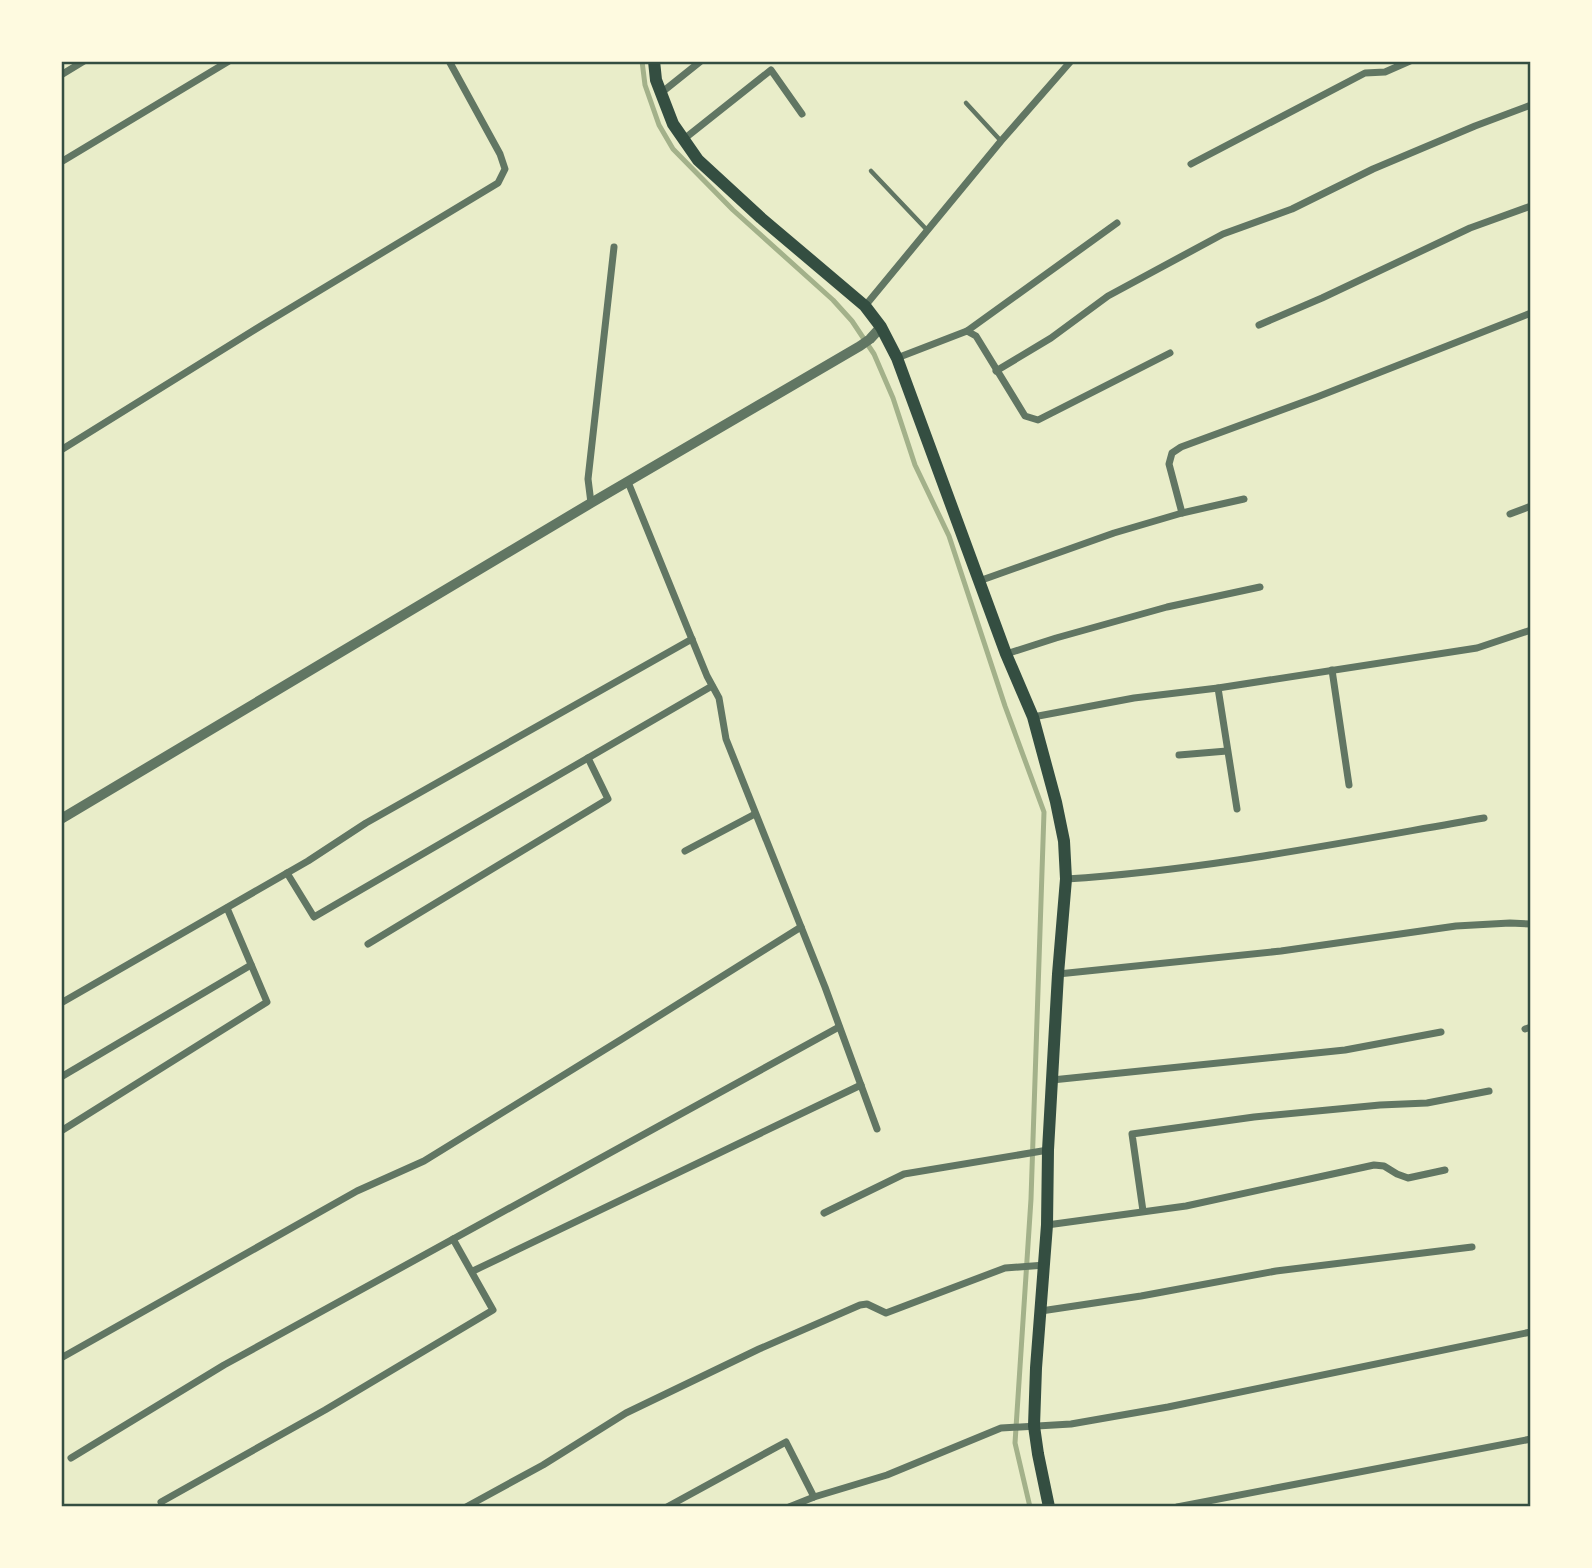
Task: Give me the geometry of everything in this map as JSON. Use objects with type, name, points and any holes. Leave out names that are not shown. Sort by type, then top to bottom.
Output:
[{"type":"main road","points":[[654,61],[656,80],[673,124],[698,160],[761,218],[865,306],[881,327],[897,358],[1006,654],[1033,717],[1064,841],[1066,879],[1052,1080],[1043,1151],[1047,1225],[1039,1265],[1041,1311],[1034,1426],[1049,1507]]},
{"type":"street","points":[[61,75],[84,61]]},
{"type":"street","points":[[61,162],[229,61]]},
{"type":"street","points":[[61,450],[498,183],[505,169],[500,154],[449,61]]},
{"type":"street","points":[[661,93],[701,61]]},
{"type":"street","points":[[865,306],[1000,141],[1071,61]]},
{"type":"street","points":[[1191,164],[1365,73],[1385,72],[1410,61]]},
{"type":"street","points":[[684,139],[771,69],[802,114]]},
{"type":"street","points":[[996,371],[1051,338],[1108,296],[1223,234],[1292,209],[1373,169],[1531,105]]},
{"type":"street","points":[[1259,325],[1470,228],[1531,206]]},
{"type":"street","points":[[897,358],[967,331],[1117,223]]},
{"type":"street","points":[[591,503],[588,479],[614,247]]},
{"type":"street","points":[[1182,513],[1169,464],[1172,453],[1181,447],[1531,313]]},
{"type":"street","points":[[61,819],[860,346],[881,327]]},
{"type":"street","points":[[967,331],[976,336],[1025,416],[1038,420],[1170,353]]},
{"type":"street","points":[[628,482],[719,698],[726,739],[801,926],[877,1129]]},
{"type":"street","points":[[979,581],[1114,533],[1182,513],[1244,499]]},
{"type":"street","points":[[1510,514],[1531,506]]},
{"type":"street","points":[[1006,654],[1167,607],[1260,587]]},
{"type":"street","points":[[1033,717],[1135,698],[1218,688],[1477,648],[1531,630]]},
{"type":"street","points":[[61,1003],[308,861],[366,822],[692,639]]},
{"type":"street","points":[[1332,670],[1349,785]]},
{"type":"street","points":[[287,873],[314,917],[712,686]]},
{"type":"street","points":[[1218,688],[1237,809]]},
{"type":"street","points":[[1179,755],[1227,751]]},
{"type":"street","points":[[369,944],[608,799],[588,758]]},
{"type":"street","points":[[685,851],[755,814]]},
{"type":"street","points":[[1066,879],[1244,860],[1484,818]]},
{"type":"street","points":[[61,1131],[267,1002],[227,908]]},
{"type":"street","points":[[1058,974],[1281,951],[1456,926],[1531,924]]},
{"type":"street","points":[[61,1358],[357,1191],[424,1161],[611,1047],[801,926]]},
{"type":"street","points":[[61,1077],[251,965]]},
{"type":"street","points":[[71,1458],[224,1365],[839,1027]]},
{"type":"street","points":[[1052,1080],[1346,1050],[1441,1032]]},
{"type":"street","points":[[473,1271],[861,1086]]},
{"type":"street","points":[[1143,1211],[1132,1133],[1254,1117],[1427,1103],[1489,1091]]},
{"type":"street","points":[[824,1213],[904,1174],[1043,1151]]},
{"type":"street","points":[[1047,1225],[1186,1206],[1374,1165],[1384,1166],[1408,1178],[1445,1170]]},
{"type":"street","points":[[160,1502],[325,1410],[494,1310],[453,1239]]},
{"type":"street","points":[[1041,1311],[1276,1271],[1472,1247]]},
{"type":"street","points":[[466,1507],[543,1465],[625,1413],[759,1349],[860,1305],[867,1304],[886,1312],[1005,1268],[1039,1265]]},
{"type":"street","points":[[789,1507],[887,1475],[1004,1428],[1071,1424],[1531,1332]]},
{"type":"street","points":[[1177,1507],[1531,1439]]},
{"type":"street","points":[[667,1507],[786,1443],[814,1497]]},
{"type":"lane","points":[[966,103],[1000,141]]},
{"type":"lane","points":[[871,171],[928,230]]},
{"type":"waterway","points":[[642,61],[645,85],[659,125],[673,149],[733,210],[833,300],[852,321],[874,354],[893,398],[915,465],[949,536],[1005,706],[1044,812],[1031,1199],[1015,1443],[1030,1507]]}]
